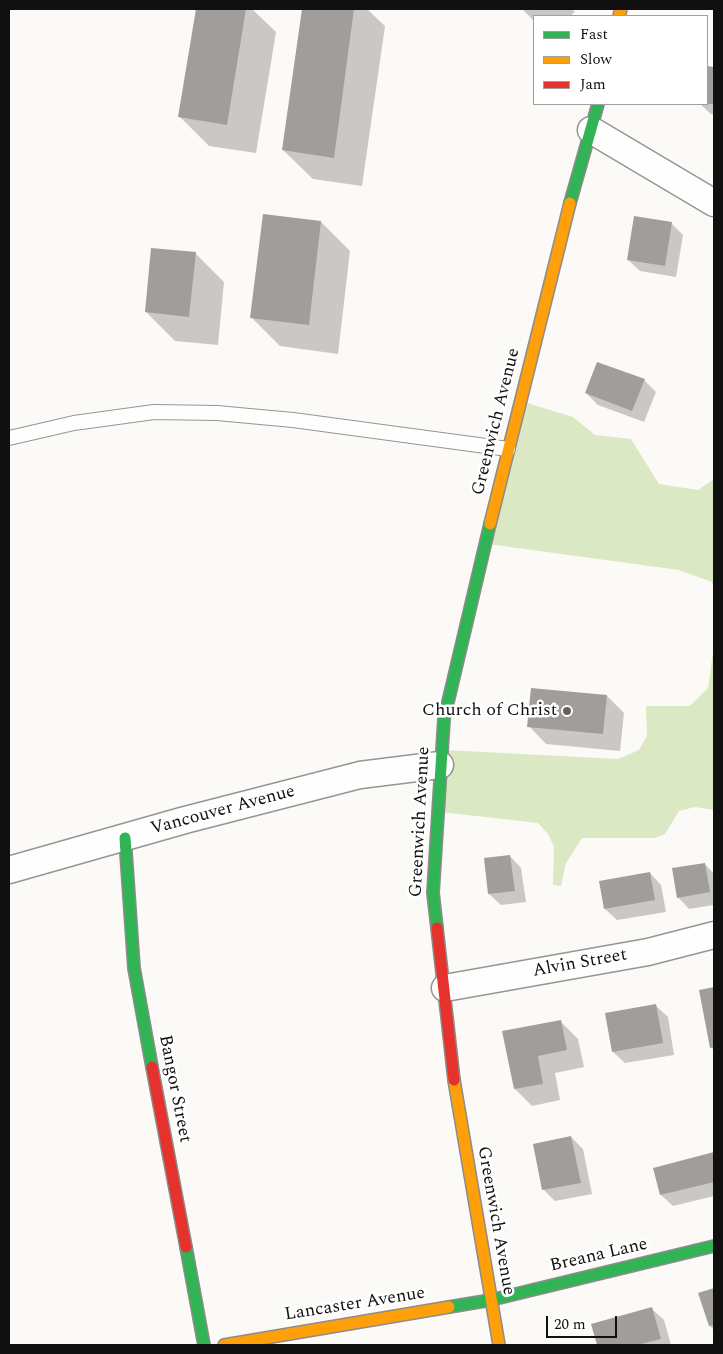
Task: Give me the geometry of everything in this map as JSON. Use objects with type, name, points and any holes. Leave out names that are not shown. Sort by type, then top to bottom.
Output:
[{"type":"main road","name":"Greenwich Avenue","points":[[499,1345],[455,1090],[433,893],[440,765],[444,719],[508,449],[560,240],[598,105]]},
{"type":"main road","name":"Bangor Street","points":[[125,838],[134,968],[204,1345]]},
{"type":"main road","name":"Breana Lane","points":[[491,1300],[714,1246]]},
{"type":"main road","name":"Lancaster Avenue","points":[[224,1345],[491,1300]]},
{"type":"street","points":[[591,130],[714,203]]},
{"type":"street","name":"Vancouver Avenue","points":[[9,870],[360,775],[440,765]]},
{"type":"street","name":"Alvin Street","points":[[445,988],[648,952],[714,935]]},
{"type":"lane","points":[[9,438],[74,423],[154,412],[217,413],[293,420],[508,449]]},
{"type":"green space","points":[[524,402],[573,417],[595,435],[631,439],[659,484],[698,490],[714,479],[714,588],[712,582],[679,570],[488,544]]},
{"type":"green space","points":[[714,645],[714,810],[695,807],[679,811],[665,834],[655,838],[582,838],[566,863],[561,886],[553,885],[554,847],[548,834],[538,823],[441,812],[445,750],[618,759],[639,750],[647,736],[646,706],[690,706],[708,688]]},
{"type":"building","points":[[196,9],[246,9],[227,125],[178,117]]},
{"type":"building","points":[[302,9],[354,9],[334,158],[282,150]]},
{"type":"building","points":[[708,66],[714,67],[714,104],[708,104]]},
{"type":"building","points":[[263,214],[321,221],[309,325],[250,318]]},
{"type":"building","points":[[634,216],[672,222],[665,266],[627,260]]},
{"type":"building","points":[[151,248],[196,252],[189,317],[145,312]]},
{"type":"building","points":[[597,362],[645,379],[632,411],[585,393]]},
{"type":"building","name":"Church of Christ","points":[[531,688],[607,695],[603,734],[527,727]]},
{"type":"building","points":[[510,855],[515,891],[488,894],[484,858]]},
{"type":"building","points":[[705,863],[710,892],[677,898],[672,868]]},
{"type":"building","points":[[650,872],[655,900],[604,909],[599,881]]},
{"type":"building","points":[[714,987],[714,1047],[710,1048],[699,990]]},
{"type":"building","points":[[656,1004],[663,1043],[612,1052],[605,1013]]},
{"type":"building","points":[[561,1020],[567,1050],[538,1056],[543,1084],[514,1089],[502,1031]]},
{"type":"building","points":[[571,1136],[581,1183],[542,1190],[533,1144]]},
{"type":"building","points":[[714,1152],[714,1182],[660,1195],[653,1168]]},
{"type":"building","points":[[714,1288],[714,1325],[709,1326],[698,1293]]},
{"type":"building","points":[[652,1307],[661,1339],[637,1345],[597,1345],[591,1324]]},
{"type":"traffic: fast","points":[[570,203],[598,105]]},
{"type":"traffic: fast","points":[[437,928],[433,893],[444,719],[490,524]]},
{"type":"traffic: fast","points":[[125,838],[134,968],[152,1067]]},
{"type":"traffic: fast","points":[[449,1307],[491,1300],[714,1246]]},
{"type":"traffic: fast","points":[[186,1247],[204,1345]]},
{"type":"traffic: slow","points":[[619,15],[621,9]]},
{"type":"traffic: slow","points":[[490,524],[570,203]]},
{"type":"traffic: slow","points":[[454,1080],[499,1345]]},
{"type":"traffic: slow","points":[[224,1345],[449,1307]]},
{"type":"traffic: jam","points":[[437,928],[454,1080]]},
{"type":"traffic: jam","points":[[152,1067],[186,1247]]},
{"type":"place","name":"Church of Christ","points":[[567,711]]}]
